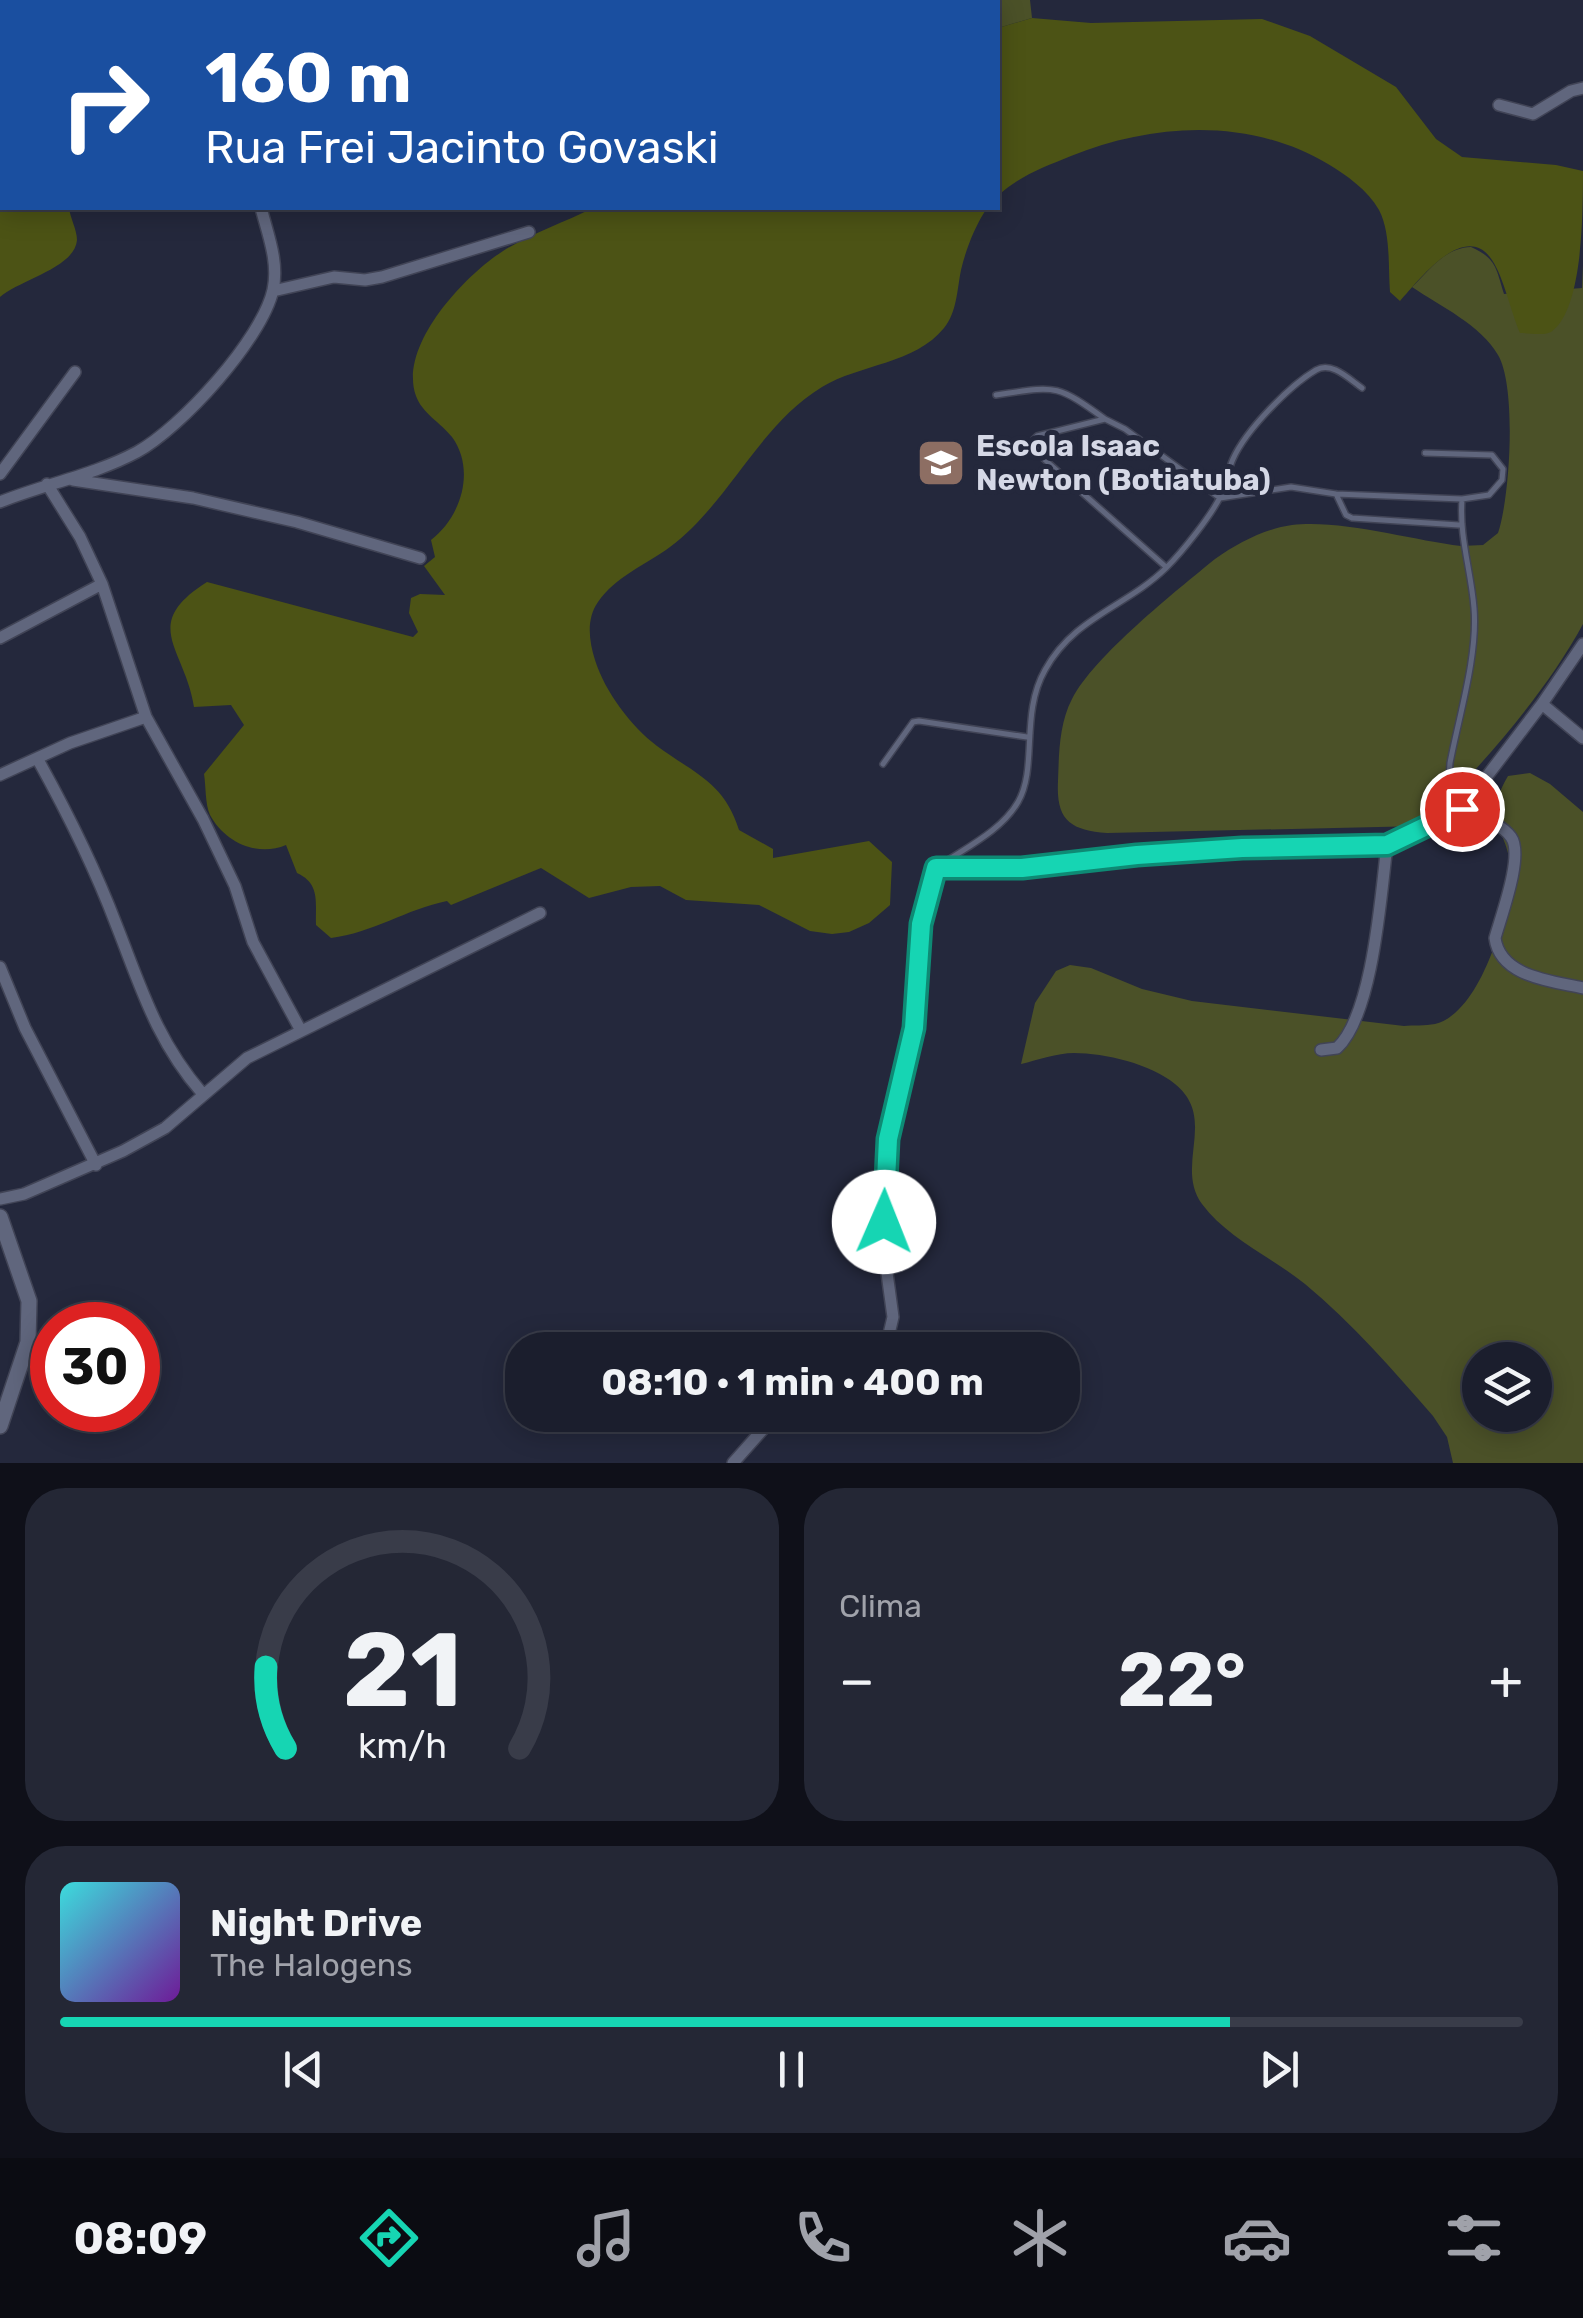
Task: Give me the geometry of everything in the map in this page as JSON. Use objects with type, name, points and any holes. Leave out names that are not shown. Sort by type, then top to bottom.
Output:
[{"type":"main road","points":[[0,1217],[29,1301],[28,1342],[0,1426]]},
{"type":"street","points":[[1499,106],[1534,114],[1570,91],[1583,88]]},
{"type":"street","points":[[0,502],[47,484],[72,480],[138,452],[182,419],[256,332],[273,291],[275,260],[262,210]]},
{"type":"street","points":[[273,291],[334,277],[382,277],[529,232]]},
{"type":"street","points":[[0,474],[75,372]]},
{"type":"street","points":[[72,480],[193,498],[297,522],[420,558]]},
{"type":"street","points":[[47,484],[80,537],[102,584],[146,717],[203,819],[235,886],[254,942],[300,1029]]},
{"type":"street","points":[[0,638],[102,584]]},
{"type":"street","points":[[890,1332],[893,1318],[884,1251],[882,1193],[888,1139],[914,1028],[921,924],[936,868],[1022,868],[1242,848],[1387,845],[1462,809],[1583,644]]},
{"type":"street","points":[[1542,704],[1583,738]]},
{"type":"street","points":[[0,776],[146,717]]},
{"type":"street","points":[[37,758],[86,850],[156,1024],[184,1073],[202,1093]]},
{"type":"street","points":[[1462,809],[1503,829],[1513,839],[1516,853],[1495,938],[1497,950],[1528,975],[1583,988]]},
{"type":"street","points":[[1321,1050],[1337,1048],[1353,1025],[1373,957],[1387,845]]},
{"type":"street","points":[[0,1199],[24,1194],[96,1164],[165,1128],[247,1058],[540,913]]},
{"type":"street","points":[[0,967],[26,1028],[96,1164]]},
{"type":"street","points":[[734,1463],[761,1432]]},
{"type":"lane","points":[[936,868],[1002,822],[1017,804],[1026,785],[1032,696],[1046,668],[1073,632],[1166,567],[1220,498],[1234,458],[1249,433],[1320,367],[1331,368],[1362,388]]},
{"type":"lane","points":[[996,395],[1048,387],[1070,394],[1220,498],[1291,487],[1336,494],[1462,499],[1488,496],[1502,480],[1503,469],[1492,455],[1425,453]]},
{"type":"lane","points":[[1105,419],[1037,436],[1032,445],[1166,567]]},
{"type":"lane","points":[[1336,494],[1352,518],[1460,525]]},
{"type":"lane","points":[[1462,499],[1460,525],[1475,620],[1450,763],[1449,778],[1462,809]]},
{"type":"lane","points":[[883,764],[913,722],[1028,737]]},
{"type":"green space","points":[[1000,0],[1030,0],[1032,18],[1000,27]]},
{"type":"green space","points":[[1032,18],[1091,23],[1262,19],[1310,36],[1396,87],[1436,139],[1462,157],[1583,171],[1579,259],[1570,304],[1562,321],[1551,332],[1520,333],[1492,260],[1481,249],[1469,246],[1430,268],[1400,301],[1390,292],[1386,229],[1369,196],[1328,164],[1266,138],[1201,130],[1135,137],[1042,168],[1000,194],[1000,27]]},
{"type":"green space","points":[[0,210],[70,210],[77,240],[74,250],[57,266],[0,297]]},
{"type":"green space","points":[[589,210],[986,210],[968,246],[954,308],[944,328],[918,349],[837,379],[800,403],[761,443],[691,529],[605,593],[590,623],[595,660],[620,708],[647,738],[716,790],[739,830],[773,849],[773,858],[869,841],[892,862],[890,905],[869,923],[849,932],[810,931],[759,905],[686,900],[660,886],[631,887],[589,898],[541,868],[451,905],[447,901],[432,905],[331,938],[316,925],[313,888],[297,873],[286,845],[264,849],[243,845],[224,833],[210,815],[204,774],[244,725],[231,705],[194,707],[172,638],[175,611],[207,582],[413,637],[418,632],[409,613],[411,598],[420,594],[445,595],[424,566],[435,557],[431,540],[457,506],[464,478],[459,450],[452,437],[416,396],[413,376],[417,356],[438,314],[470,277],[525,239]]},
{"type":"green space","points":[[1471,247],[1494,265],[1504,294],[1582,288],[1583,265],[1583,624],[1550,678],[1488,755],[1422,826],[1107,833],[1075,826],[1063,814],[1058,794],[1060,739],[1072,699],[1117,644],[1215,559],[1252,538],[1292,525],[1354,527],[1461,546],[1483,545],[1498,533],[1510,443],[1504,370],[1491,344],[1481,334],[1412,287],[1445,256]]},
{"type":"green space","points":[[1530,773],[1583,812],[1583,1463],[1453,1463],[1447,1437],[1433,1416],[1356,1331],[1305,1284],[1237,1237],[1202,1204],[1192,1174],[1193,1112],[1175,1084],[1141,1065],[1099,1055],[1068,1053],[1021,1064],[1035,1003],[1056,971],[1070,965],[1091,968],[1142,989],[1192,1001],[1404,1026],[1435,1024],[1451,1016],[1479,982],[1504,912],[1510,872],[1496,817],[1500,792],[1508,776]]},
{"type":"place","name":"Escola Isaac Newton (Botiatuba)","points":[[941,463]]},
{"type":"route","points":[[884,1222],[882,1193],[888,1139],[914,1028],[921,924],[936,868],[1022,868],[1242,848],[1387,845],[1462,809]]}]
